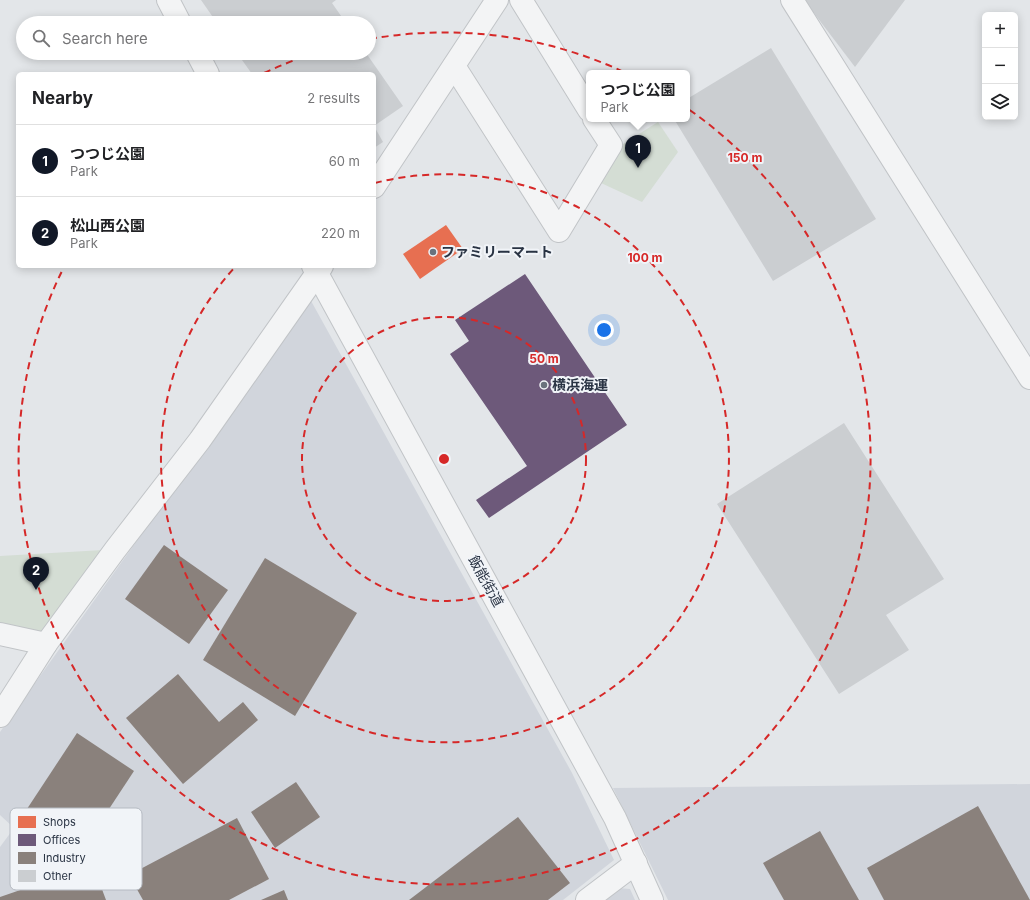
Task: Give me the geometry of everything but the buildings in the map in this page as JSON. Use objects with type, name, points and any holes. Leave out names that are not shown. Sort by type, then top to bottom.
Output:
[{"type":"street","points":[[168,0],[176,16]]},
{"type":"street","points":[[376,184],[497,0]]},
{"type":"street","points":[[521,0],[586,105]]},
{"type":"street","points":[[792,0],[1030,378]]},
{"type":"street","points":[[201,60],[207,72]]},
{"type":"street","points":[[454,66],[559,231],[611,145],[596,122]]},
{"type":"street","points":[[0,716],[46,644],[115,550],[200,440],[318,268]]},
{"type":"street","name":"飯能街道","points":[[318,268],[615,818],[652,900]]},
{"type":"street","points":[[0,634],[46,644]]},
{"type":"street","points":[[587,900],[636,863]]},
{"type":"shaded area","points":[[658,122],[678,152],[642,202],[601,183],[620,146]]},
{"type":"shaded area","points":[[310,299],[572,773],[614,860],[563,900],[0,900],[0,847],[10,833],[10,890],[142,890],[142,808],[10,808],[10,824],[0,815],[0,732]]},
{"type":"shaded area","points":[[103,550],[40,633],[0,624],[0,556]]},
{"type":"shaded area","points":[[1030,784],[1030,900],[668,900],[613,788]]},
{"type":"shaded area","points":[[618,888],[630,889],[635,900],[604,900]]},
{"type":"place","name":"つつじ公園","points":[[638,168]]},
{"type":"place","name":"ファミリーマート","points":[[433,252]]},
{"type":"place","name":"横浜海運","points":[[544,385]]},
{"type":"place","name":"松山西公園","points":[[36,590]]}]
